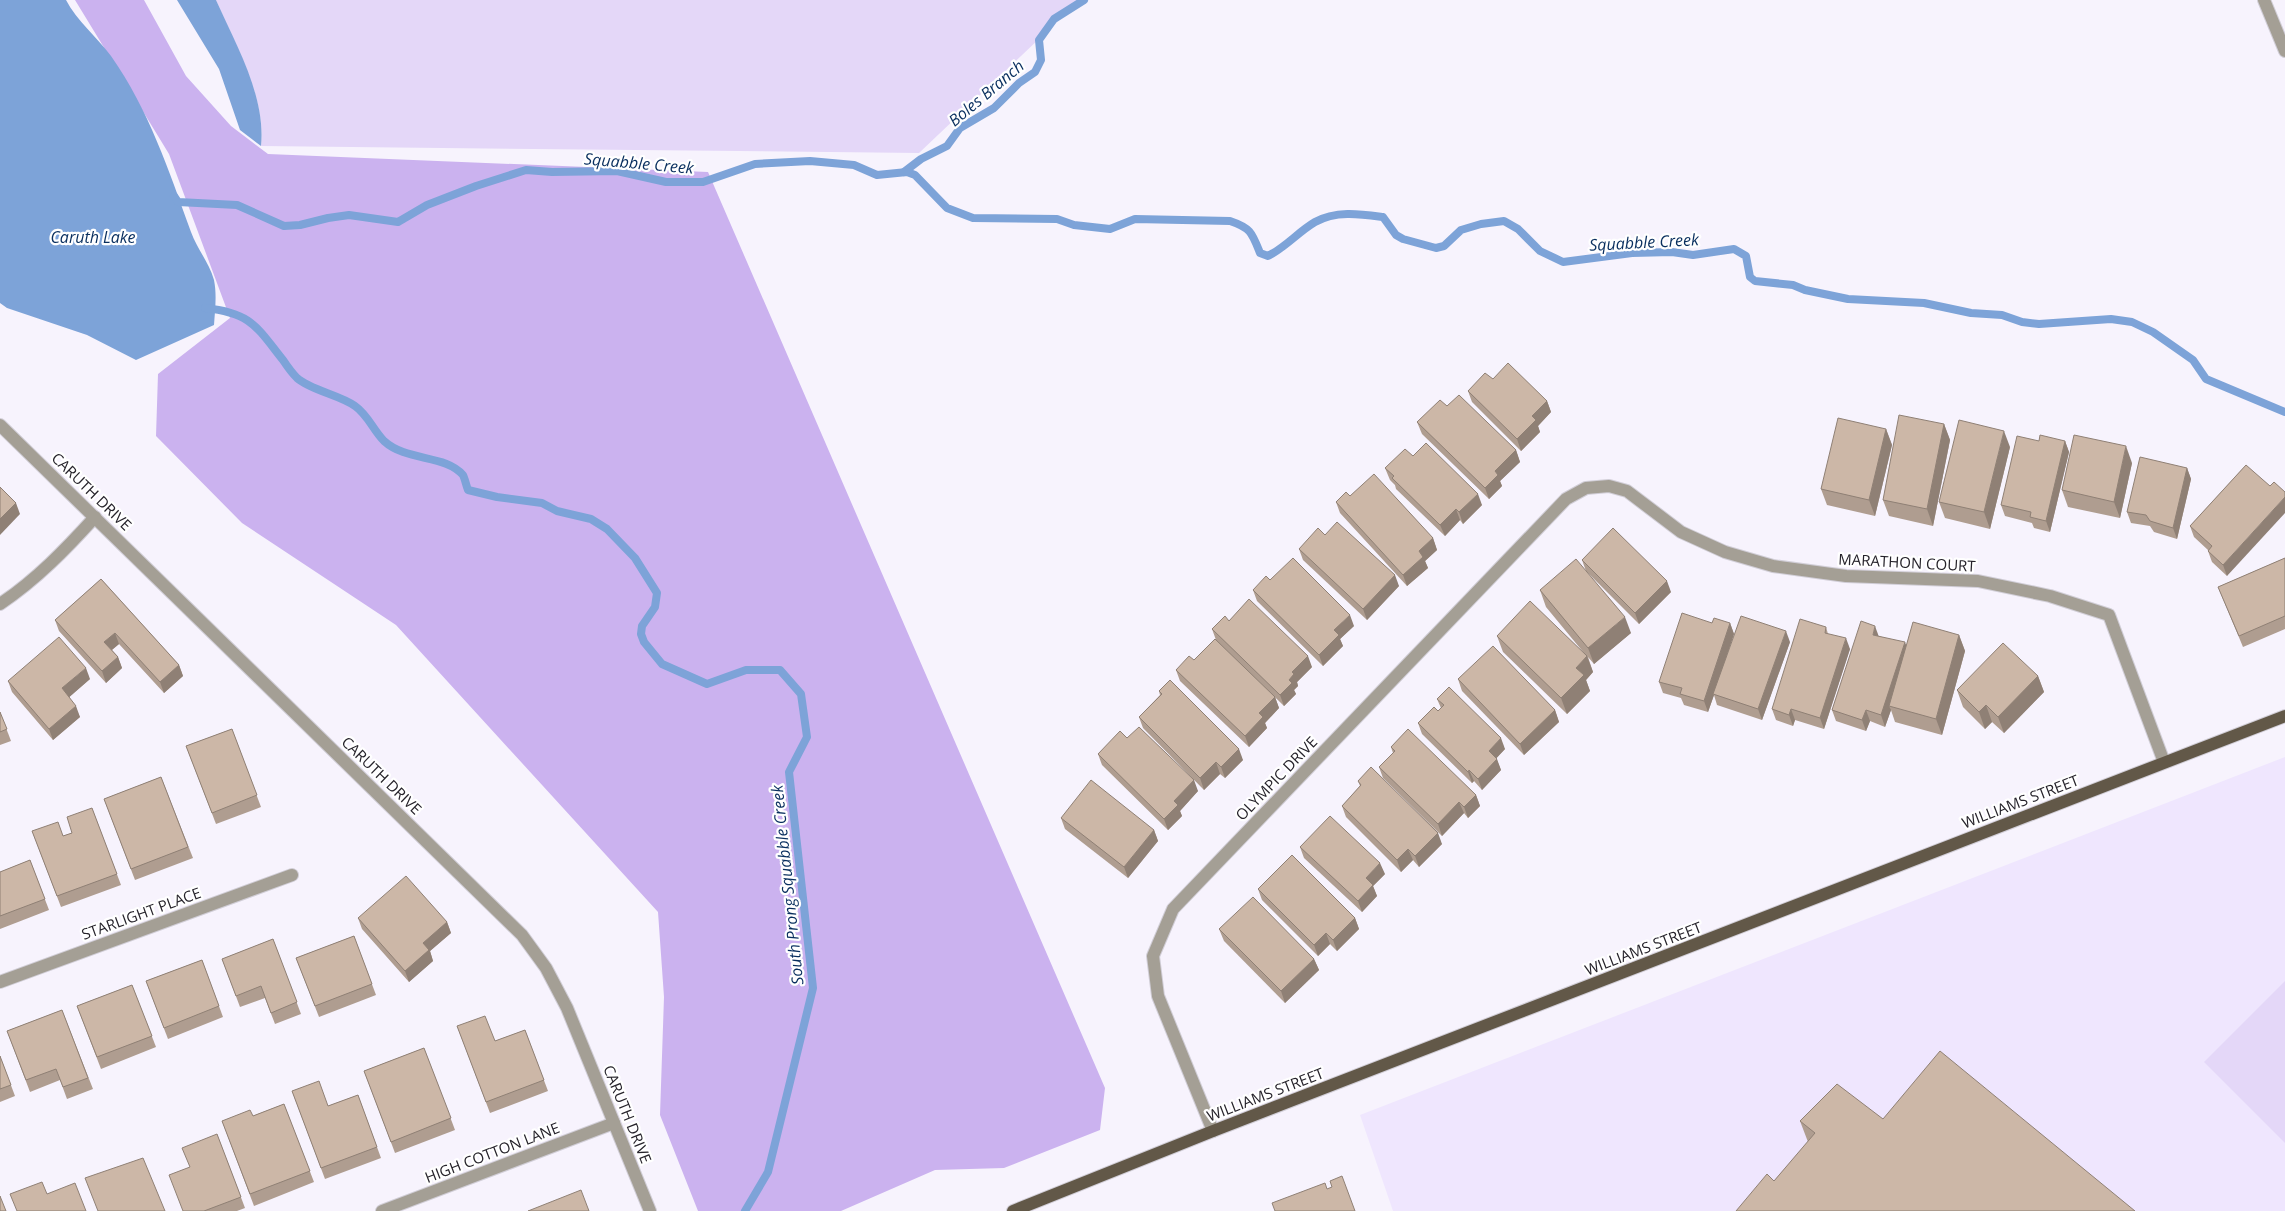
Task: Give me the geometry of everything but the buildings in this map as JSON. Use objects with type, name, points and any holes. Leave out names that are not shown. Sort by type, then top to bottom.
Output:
[{"type":"main road","name":"WILLIAMS STREET","points":[[1013,1211],[1213,1131],[2285,716]]},
{"type":"street","points":[[2264,0],[2285,51]]},
{"type":"street","name":"CARUTH DRIVE","points":[[0,424],[522,935],[546,968],[567,1008],[650,1211]]},
{"type":"street","name":"MARATHON COURT","points":[[1566,499],[1586,488],[1609,486],[1627,491],[1681,532],[1725,552],[1773,566],[1846,576],[1978,581],[2050,596],[2109,615],[2164,762]]},
{"type":"street","name":"OLYMPIC DRIVE","points":[[1213,1131],[1158,996],[1154,956],[1173,909],[1566,499]]},
{"type":"street","points":[[0,604],[23,588],[73,542],[95,517]]},
{"type":"street","name":"STARLIGHT PLACE","points":[[0,982],[292,875]]},
{"type":"street","name":"HIGH COTTON LANE","points":[[382,1211],[614,1123]]},
{"type":"shaded area","points":[[75,0],[144,0],[186,76],[231,126],[268,154],[708,172],[1105,1088],[1100,1130],[1004,1168],[935,1170],[841,1211],[698,1211],[660,1115],[664,997],[658,912],[396,625],[242,523],[156,436],[158,374],[230,318],[169,154]]},
{"type":"shaded area","points":[[216,0],[1080,0],[919,153],[261,146],[259,108],[254,90],[248,71]]},
{"type":"shaded area","points":[[2285,757],[2285,1211],[1393,1211],[1360,1115]]},
{"type":"shaded area","points":[[2285,981],[2285,1143],[2204,1062]]},
{"type":"water","name":"Caruth Lake","points":[[0,0],[66,0],[76,15],[111,56],[147,119],[194,238],[212,273],[216,302],[214,325],[136,360],[87,335],[7,308],[0,303]]},
{"type":"water","points":[[177,0],[216,0],[248,71],[254,90],[259,108],[261,146],[240,130],[219,69]]},
{"type":"waterway","name":"Boles Branch","points":[[904,172],[921,159],[947,146],[960,128],[994,108],[1019,83],[1035,72],[1041,60],[1039,40],[1054,19],[1084,0]]},
{"type":"waterway","name":"Squabble Creek","points":[[174,196],[178,202],[237,205],[284,226],[300,225],[349,215],[398,222],[427,205],[476,186],[526,170],[552,172],[617,171],[666,182],[703,182],[755,164],[810,161],[854,165],[877,175],[907,172],[915,175],[947,208],[973,218],[1057,219],[1074,225],[1110,229],[1135,219],[1230,221],[1247,229],[1253,236],[1260,253],[1268,256],[1315,222],[1340,214],[1383,217],[1396,235],[1403,239],[1436,248],[1444,246],[1461,230],[1481,224],[1504,221],[1518,229],[1540,251],[1563,262],[1632,253],[1672,252],[1693,255],[1734,249],[1746,256],[1750,277],[1755,281],[1793,285],[1805,290],[1848,299],[1924,303],[1971,313],[2002,315],[2022,322],[2039,324],[2111,319],[2132,322],[2153,332],[2193,360],[2206,379],[2285,412]]},
{"type":"waterway","name":"South Prong Squabble Creek","points":[[205,308],[233,313],[251,323],[266,338],[297,378],[309,386],[355,406],[384,441],[393,448],[455,468],[463,475],[468,490],[497,497],[542,503],[557,511],[591,519],[607,529],[635,558],[657,593],[655,607],[642,626],[641,634],[644,642],[662,664],[707,684],[746,670],[780,670],[801,694],[807,737],[789,772],[813,988],[768,1172],[745,1211]]}]
